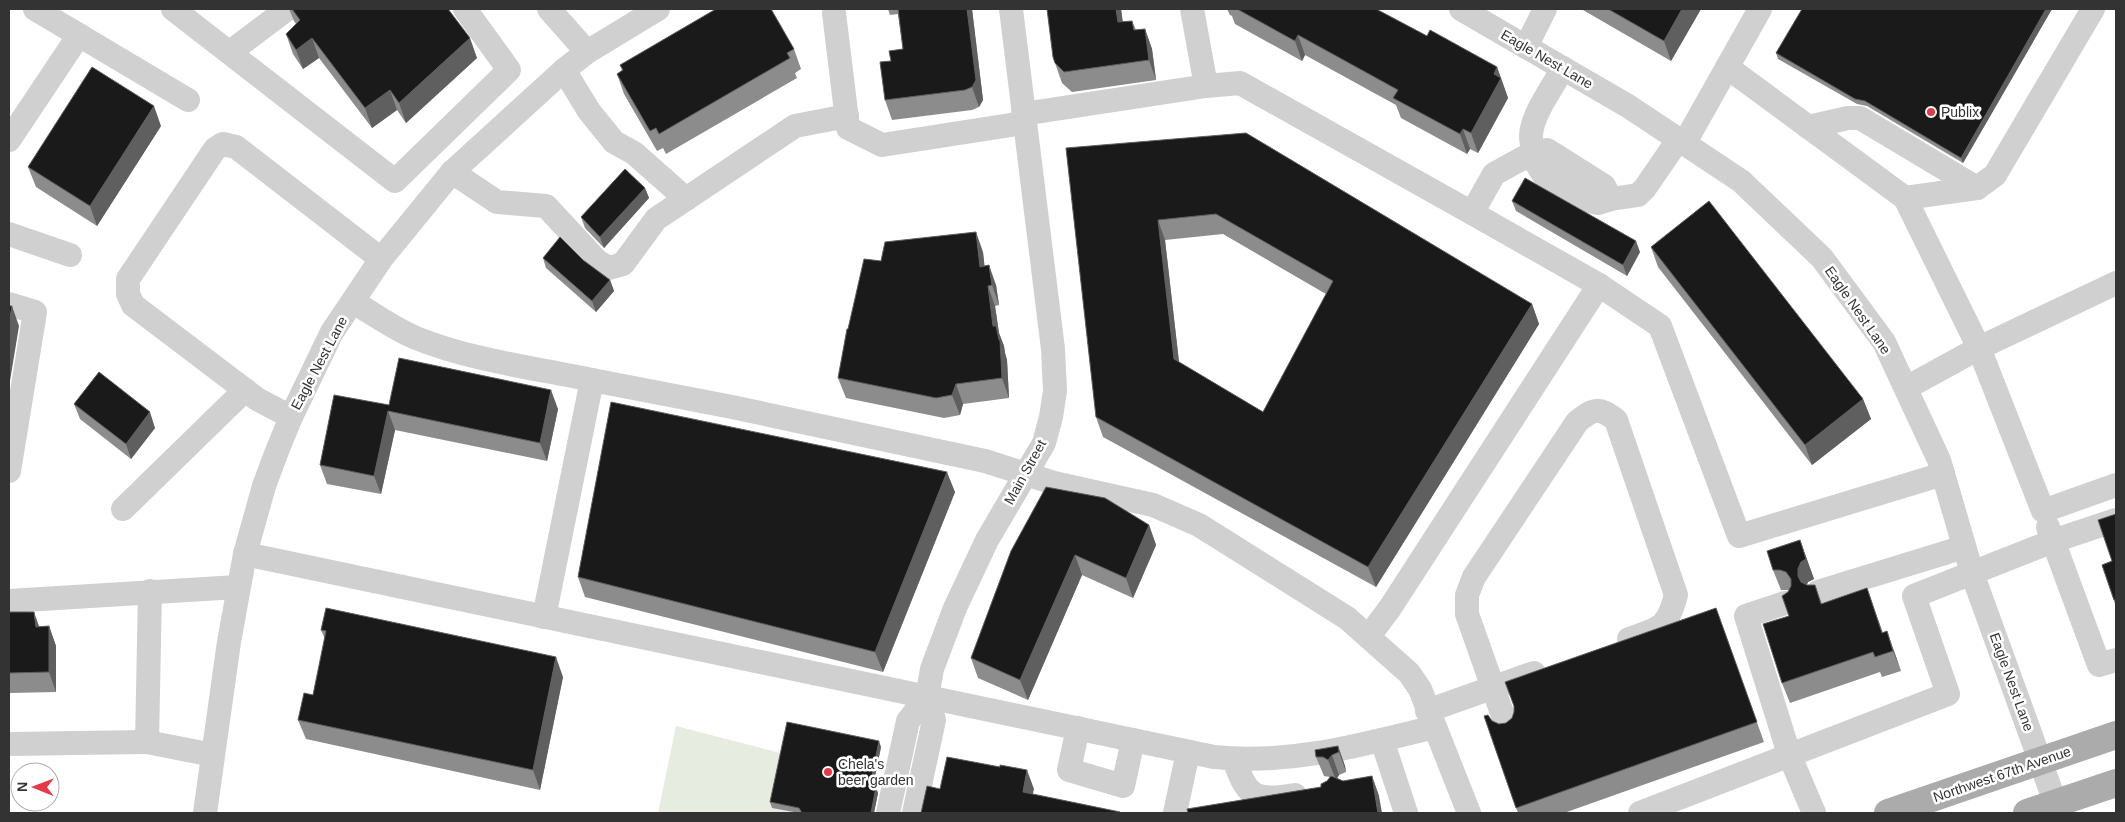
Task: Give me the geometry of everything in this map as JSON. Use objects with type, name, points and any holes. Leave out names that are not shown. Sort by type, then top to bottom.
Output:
[{"type":"main road","name":"Northwest 67th Avenue","points":[[1888,813],[2116,735]]},
{"type":"main road","points":[[2027,813],[2057,808],[2116,783]]},
{"type":"street","points":[[35,9],[188,100]]},
{"type":"street","points":[[176,9],[395,181],[509,70]]},
{"type":"street","points":[[465,9],[509,70],[534,96]]},
{"type":"street","points":[[549,9],[575,36],[587,52]]},
{"type":"street","name":"Eagle Nest Lane","points":[[205,813],[237,587],[245,554],[264,486],[291,416],[332,332],[381,259],[452,172],[564,70],[587,52],[658,9]]},
{"type":"street","name":"Main Street","points":[[888,813],[908,721],[926,697],[932,669],[965,586],[987,540],[1044,443],[1052,411],[1055,376],[1011,9]]},
{"type":"street","points":[[1192,9],[1206,86]]},
{"type":"street","name":"Eagle Nest Lane","points":[[1461,9],[1485,15],[1526,47],[1628,106],[1741,181],[1822,258],[1884,342],[1939,460],[1972,573],[2057,808]]},
{"type":"street","points":[[1526,47],[1545,9]]},
{"type":"street","points":[[1472,213],[1494,174],[1534,152],[1547,150],[1604,186],[1611,199],[1638,195],[1681,142],[1760,9]]},
{"type":"street","points":[[1905,198],[1977,188],[1995,175],[2093,9]]},
{"type":"street","points":[[230,52],[286,10]]},
{"type":"street","points":[[834,13],[848,122]]},
{"type":"street","points":[[9,140],[79,35]]},
{"type":"street","points":[[1727,67],[1905,198],[1979,348],[2043,511],[2099,666],[2116,660]]},
{"type":"street","points":[[1534,152],[1531,138],[1536,115],[1563,68]]},
{"type":"street","points":[[564,70],[590,111],[614,142],[634,153],[686,199]]},
{"type":"street","points":[[452,172],[498,202],[546,206],[598,261],[609,268],[623,264],[656,220],[795,126],[848,122],[882,144],[1206,86],[1240,83],[1600,285],[1660,326],[1739,536],[1943,474]]},
{"type":"street","points":[[1808,127],[1848,118],[1860,118],[1977,188]]},
{"type":"street","points":[[291,416],[257,399],[133,305],[128,294],[128,279],[215,149],[223,144],[236,147],[381,259]]},
{"type":"street","points":[[9,234],[70,255]]},
{"type":"street","points":[[1906,388],[1979,348],[2116,283]]},
{"type":"street","points":[[1369,636],[1390,608],[1600,285]]},
{"type":"street","points":[[353,302],[398,329],[427,342],[592,380],[732,407],[985,461],[1054,483],[1153,505],[1199,525],[1338,613],[1369,636],[1416,681],[1469,813]]},
{"type":"street","points":[[9,304],[35,312],[9,471]]},
{"type":"street","points":[[544,617],[592,380]]},
{"type":"street","points":[[123,509],[245,390]]},
{"type":"street","points":[[1508,730],[1467,614],[1467,595],[1474,577],[1577,422],[1591,411],[1604,411],[1616,420],[1676,595],[1671,615],[1659,628],[1613,645]]},
{"type":"street","points":[[2043,511],[2116,485]]},
{"type":"street","points":[[1640,813],[1948,694],[1914,596],[2053,541],[2116,520]]},
{"type":"street","points":[[1818,592],[1964,547]]},
{"type":"street","points":[[245,554],[1188,752],[1234,759],[1278,759],[1314,755],[1382,740],[1430,719],[1493,687],[1558,664]]},
{"type":"street","points":[[9,601],[237,587]]},
{"type":"street","points":[[147,742],[150,591]]},
{"type":"street","points":[[1785,603],[1746,616],[1789,754],[1814,813]]},
{"type":"street","points":[[914,813],[934,720],[926,697]]},
{"type":"street","points":[[1078,728],[1069,770],[1124,786],[1133,740]]},
{"type":"street","points":[[1382,740],[1383,779],[1406,813]]},
{"type":"street","points":[[9,744],[147,742],[213,755]]},
{"type":"street","points":[[1175,813],[1188,752]]},
{"type":"street","points":[[1234,759],[1242,783],[1248,790],[1257,795],[1279,798],[1316,792]]},
{"type":"shaded area","points":[[676,726],[784,754],[772,807],[799,813],[658,813]]},
{"type":"building","points":[[292,9],[448,9],[470,38],[399,103],[390,90],[365,108],[312,38],[296,50],[286,34],[300,20]]},
{"type":"building","points":[[716,9],[771,9],[794,49],[787,53],[790,58],[659,134],[656,128],[650,131],[617,74],[623,70],[620,65]]},
{"type":"building","points":[[898,9],[967,9],[976,80],[972,87],[965,90],[885,100],[880,62],[891,61],[889,51],[903,49]]},
{"type":"building","points":[[1047,9],[1116,9],[1118,22],[1132,21],[1134,30],[1145,29],[1149,60],[1064,72],[1055,63],[1053,57]]},
{"type":"building","points":[[1237,9],[1376,9],[1427,36],[1430,30],[1497,67],[1494,74],[1501,78],[1471,133],[1463,129],[1460,134],[1393,98],[1398,90],[1298,35],[1295,41]]},
{"type":"building","points":[[1608,9],[1682,9],[1664,41]]},
{"type":"building","name":"Publix","points":[[1802,9],[2046,9],[1961,158],[1865,101],[1855,99],[1776,53]]},
{"type":"building","points":[[92,67],[154,106],[90,206],[28,167]]},
{"type":"building","points":[[1246,133],[1532,304],[1368,567],[1096,417],[1066,148]],"holes":[[[1216,214],[1333,281],[1263,412],[1174,359],[1158,220]]]},
{"type":"building","points":[[625,169],[645,188],[600,237],[581,217]]},
{"type":"building","points":[[1525,178],[1636,241],[1623,265],[1512,201]]},
{"type":"building","points":[[1709,201],[1863,399],[1805,445],[1651,247]]},
{"type":"building","points":[[976,232],[980,267],[989,265],[992,285],[988,286],[993,326],[996,326],[1000,340],[1002,378],[956,384],[952,395],[936,398],[838,378],[847,329],[864,259],[881,261],[885,242]]},
{"type":"building","points":[[560,237],[583,260],[610,280],[592,301],[543,258]]},
{"type":"building","points":[[9,306],[12,306],[9,323]]},
{"type":"building","points":[[399,358],[551,390],[540,443],[388,411],[374,476],[320,465],[334,395],[389,405]]},
{"type":"building","points":[[99,372],[150,412],[126,444],[74,404]]},
{"type":"building","points":[[611,402],[947,472],[875,652],[578,577]]},
{"type":"building","points":[[1046,487],[1105,498],[1149,525],[1126,578],[1075,555],[1020,680],[971,658],[1011,551]]},
{"type":"building","points":[[2116,514],[2116,599],[2114,600],[2102,565],[2112,561],[2098,520]]},
{"type":"building","points":[[1800,540],[1806,559],[1801,562],[1798,569],[1798,576],[1801,582],[1807,585],[1815,585],[1821,604],[1867,588],[1882,633],[1887,631],[1893,651],[1875,657],[1873,652],[1782,683],[1763,624],[1789,616],[1782,596],[1788,592],[1791,586],[1791,579],[1786,572],[1773,570],[1767,551]]},
{"type":"building","points":[[326,608],[556,657],[533,770],[298,720],[304,693],[313,695],[326,631],[321,630]]},
{"type":"building","points":[[1716,608],[1757,722],[1516,808],[1484,716],[1488,715],[1492,721],[1499,724],[1506,723],[1512,718],[1514,706],[1505,682]]},
{"type":"building","points":[[9,612],[34,612],[36,627],[49,626],[49,672],[9,673]]},
{"type":"building","name":"Chela's beer garden","points":[[787,722],[879,741],[870,786],[876,787],[871,813],[802,813],[799,808],[770,802]]},
{"type":"building","points":[[1338,746],[1339,752],[1332,755],[1328,760],[1323,757],[1316,757],[1315,750]]},
{"type":"building","points":[[947,757],[1027,770],[1023,792],[1120,813],[921,813],[927,786],[940,789]]},
{"type":"building","points":[[1331,776],[1343,781],[1372,776],[1378,813],[1188,813],[1187,809],[1321,787],[1321,784]]},
{"type":"place","name":"Publix","points":[[1931,112]]},
{"type":"place","name":"Chela's beer garden","points":[[828,772]]}]
